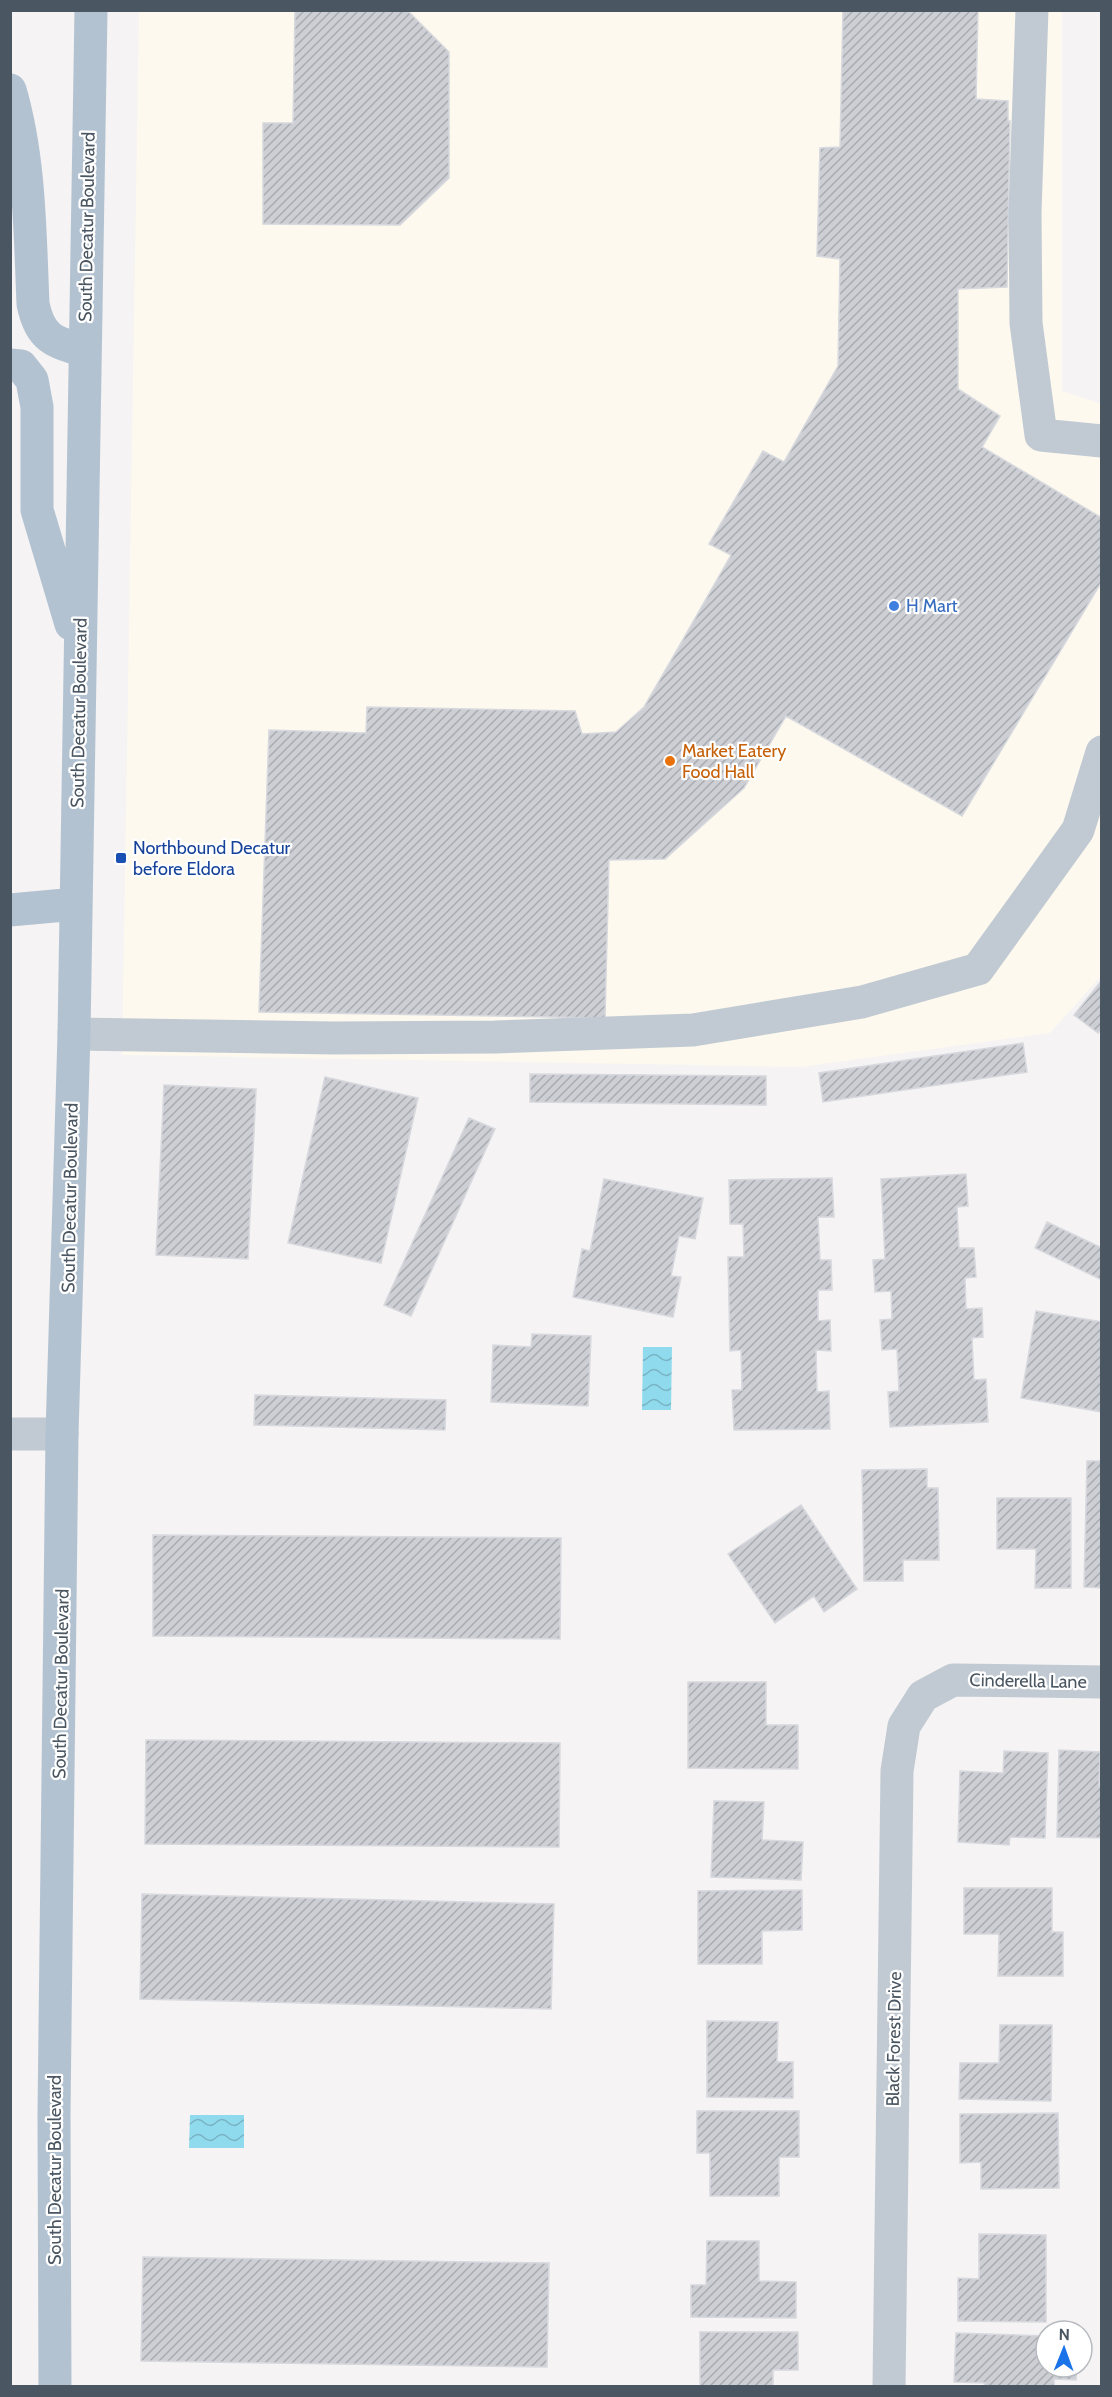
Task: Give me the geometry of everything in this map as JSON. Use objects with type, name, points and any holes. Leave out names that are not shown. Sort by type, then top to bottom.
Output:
[{"type":"main road","name":"South Decatur Boulevard","points":[[55,2386],[54,2115],[62,1434],[74,1034],[91,10]]},
{"type":"main road","points":[[10,90],[16,109],[27,190],[33,304],[37,322],[47,336],[64,346],[85,351]]},
{"type":"main road","points":[[10,364],[21,366],[32,380],[37,407],[37,510],[80,654]]},
{"type":"main road","points":[[10,910],[76,904]]},
{"type":"street","points":[[1032,10],[1025,212],[1026,323],[1041,435],[1101,441]]},
{"type":"street","points":[[74,1034],[347,1038],[495,1037],[693,1030],[872,999],[978,969],[1078,830],[1101,752]]},
{"type":"street","points":[[10,1434],[62,1434]]},
{"type":"street","name":"Cinderella Lane","points":[[923,1696],[953,1680],[1101,1682]]},
{"type":"street","name":"Black Forest Drive","points":[[889,2386],[897,1771],[904,1726],[923,1696]]},
{"type":"shaded area","points":[[139,11],[1062,11],[1062,391],[1102,404],[1101,976],[1050,1033],[800,1067],[122,1055]]},
{"type":"water","points":[[643,1347],[672,1347],[671,1410],[642,1410]]},
{"type":"water","points":[[190,2115],[244,2115],[244,2148],[189,2148]]},
{"type":"building","points":[[295,10],[407,10],[449,52],[449,178],[400,225],[263,224],[263,123],[293,123]]},
{"type":"building","points":[[843,10],[978,10],[976,99],[1008,101],[1008,121],[1010,121],[1007,287],[958,289],[958,389],[1000,416],[982,447],[1102,518],[1102,581],[962,816],[786,716],[744,788],[665,859],[609,860],[605,1018],[259,1012],[269,730],[366,733],[367,707],[575,711],[582,734],[616,732],[644,707],[731,555],[709,544],[763,451],[784,462],[838,366],[840,259],[817,256],[820,148],[840,147]]},
{"type":"building","points":[[1102,980],[1102,1029],[1098,1033],[1074,1015]]},
{"type":"building","points":[[1023,1043],[1027,1072],[823,1102],[819,1073]]},
{"type":"building","points":[[530,1074],[766,1076],[766,1105],[530,1102]]},
{"type":"building","points":[[325,1077],[418,1098],[381,1263],[288,1243]]},
{"type":"building","points":[[164,1085],[256,1089],[248,1259],[156,1255]]},
{"type":"building","points":[[469,1118],[495,1129],[411,1316],[384,1305]]},
{"type":"building","points":[[966,1174],[968,1206],[957,1207],[959,1248],[974,1248],[976,1277],[965,1278],[966,1309],[982,1308],[983,1337],[972,1338],[974,1380],[986,1379],[988,1422],[890,1427],[888,1392],[899,1391],[897,1349],[882,1350],[880,1320],[892,1319],[891,1291],[875,1292],[873,1260],[885,1259],[881,1179]]},
{"type":"building","points":[[832,1178],[834,1217],[818,1217],[820,1260],[831,1260],[832,1290],[818,1290],[818,1321],[830,1320],[831,1351],[816,1350],[817,1392],[829,1391],[830,1429],[734,1430],[732,1390],[742,1390],[741,1350],[730,1351],[728,1257],[744,1257],[743,1224],[730,1224],[729,1180]]},
{"type":"building","points":[[604,1179],[703,1198],[695,1239],[679,1236],[671,1276],[681,1277],[673,1317],[573,1297],[582,1249],[590,1251]]},
{"type":"building","points":[[1047,1222],[1102,1248],[1102,1280],[1035,1248]]},
{"type":"building","points":[[1036,1311],[1102,1322],[1102,1412],[1021,1398]]},
{"type":"building","points":[[532,1334],[591,1336],[588,1406],[491,1402],[493,1345],[531,1347]]},
{"type":"building","points":[[255,1395],[446,1400],[445,1430],[254,1425]]},
{"type":"building","points":[[1087,1461],[1102,1461],[1102,1588],[1084,1587]]},
{"type":"building","points":[[927,1469],[927,1488],[938,1488],[939,1560],[903,1560],[903,1581],[864,1581],[862,1470]]},
{"type":"building","points":[[997,1498],[1071,1498],[1071,1588],[1035,1588],[1036,1549],[997,1549]]},
{"type":"building","points":[[801,1505],[857,1589],[824,1612],[814,1596],[775,1623],[728,1554]]},
{"type":"building","points":[[153,1535],[561,1538],[560,1639],[153,1636]]},
{"type":"building","points":[[688,1682],[766,1682],[766,1725],[798,1725],[798,1769],[688,1768]]},
{"type":"building","points":[[146,1740],[560,1743],[559,1847],[145,1844]]},
{"type":"building","points":[[1059,1750],[1100,1752],[1102,1838],[1057,1837]]},
{"type":"building","points":[[1004,1751],[1048,1753],[1045,1838],[1010,1837],[1009,1845],[958,1842],[960,1771],[1003,1773]]},
{"type":"building","points":[[714,1801],[764,1802],[762,1840],[803,1842],[801,1880],[711,1877]]},
{"type":"building","points":[[964,1888],[1052,1888],[1052,1932],[1063,1932],[1063,1976],[998,1976],[999,1934],[964,1934]]},
{"type":"building","points":[[802,1890],[802,1930],[762,1931],[762,1964],[698,1964],[698,1891]]},
{"type":"building","points":[[142,1894],[554,1904],[551,2009],[140,1999]]},
{"type":"building","points":[[707,2021],[778,2022],[777,2062],[793,2062],[793,2098],[707,2097]]},
{"type":"building","points":[[1000,2025],[1052,2025],[1051,2101],[959,2099],[960,2063],[999,2063]]},
{"type":"building","points":[[697,2111],[799,2111],[799,2157],[779,2157],[779,2196],[710,2196],[710,2153],[697,2153]]},
{"type":"building","points":[[1058,2113],[1059,2188],[981,2189],[981,2162],[960,2163],[960,2114]]},
{"type":"building","points":[[979,2234],[1046,2235],[1046,2319],[1034,2319],[1034,2322],[958,2321],[958,2278],[979,2279]]},
{"type":"building","points":[[707,2241],[759,2241],[759,2281],[796,2282],[796,2318],[691,2317],[691,2285],[706,2285]]},
{"type":"building","points":[[143,2257],[549,2263],[547,2367],[141,2361]]},
{"type":"building","points":[[700,2332],[798,2332],[798,2370],[773,2370],[773,2386],[700,2386]]},
{"type":"building","points":[[956,2333],[1034,2336],[1034,2379],[1054,2379],[1054,2386],[984,2386],[985,2383],[954,2382]]},
{"type":"place","name":"H Mart","points":[[894,606]]},
{"type":"place","name":"Market Eatery Food Hall","points":[[670,761]]},
{"type":"place","name":"Northbound Decatur before Eldora","points":[[121,858]]}]
